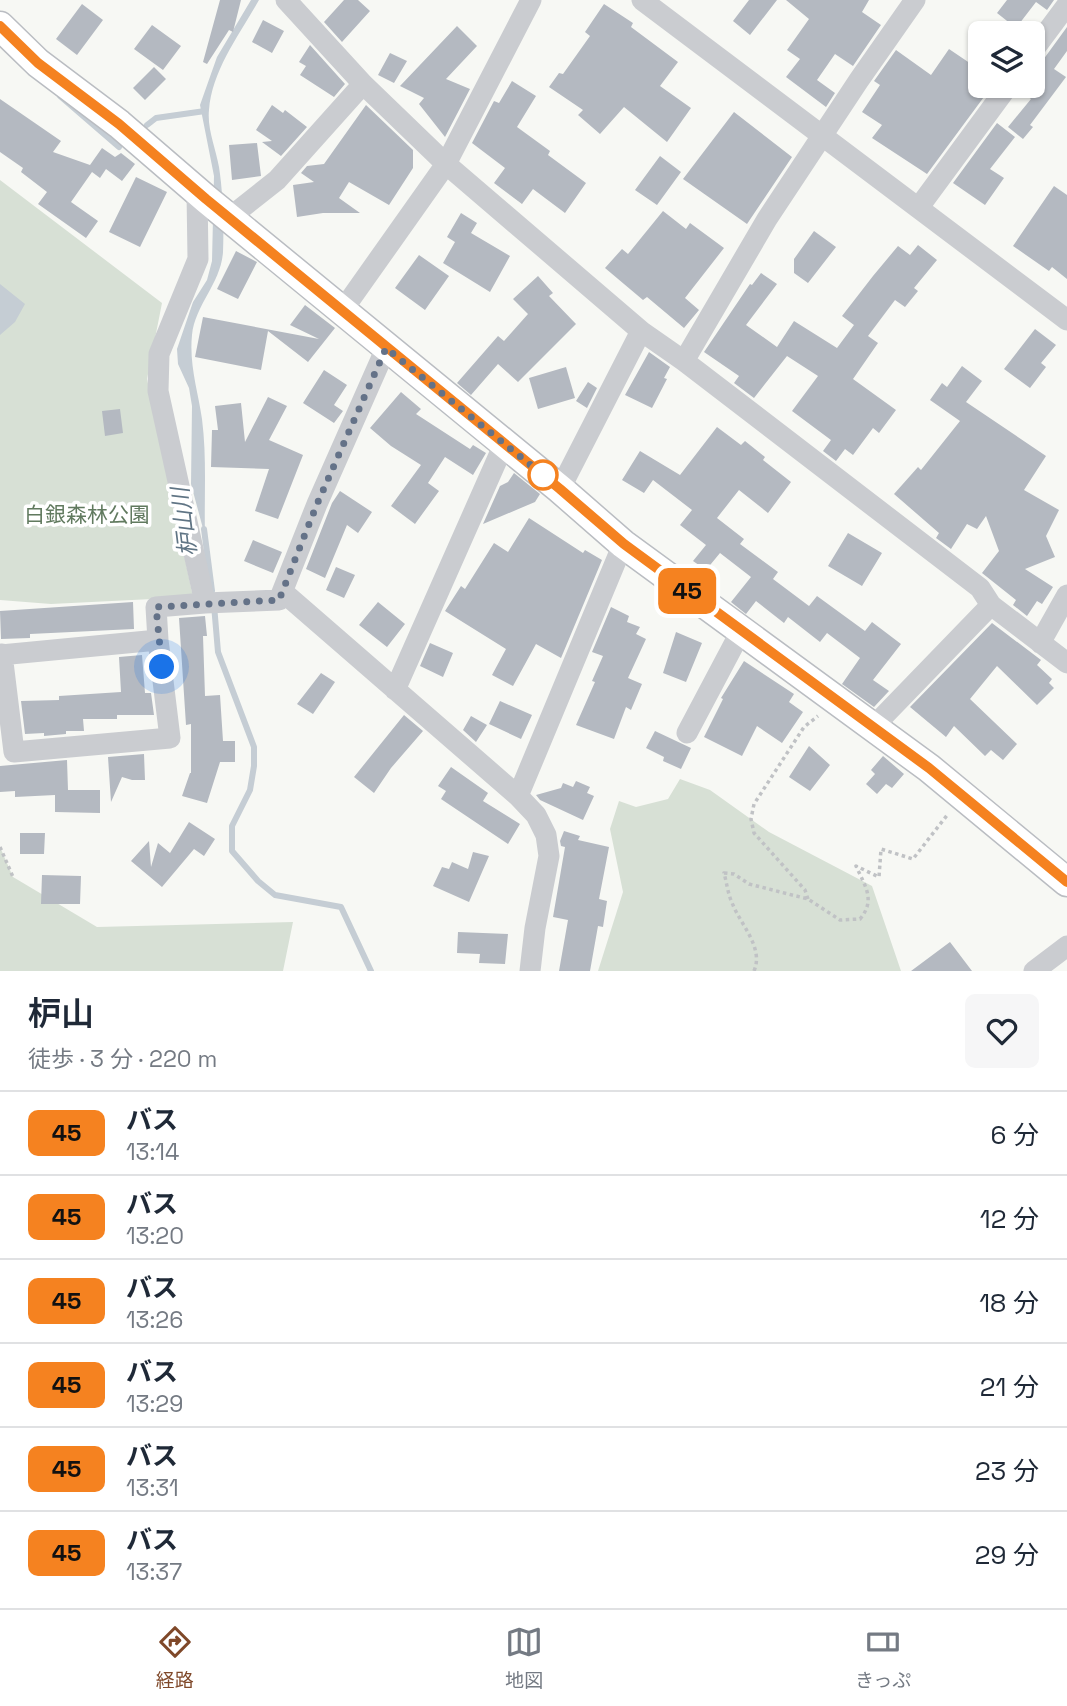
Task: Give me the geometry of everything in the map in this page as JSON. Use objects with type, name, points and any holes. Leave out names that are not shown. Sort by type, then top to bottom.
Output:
[{"type":"main road","points":[[0,26],[38,63],[119,124],[201,195],[624,544],[929,768],[1067,882]]},
{"type":"street","points":[[286,0],[363,84],[446,164],[641,331],[980,588],[991,605],[1067,663]]},
{"type":"street","points":[[342,311],[446,164],[531,0]]},
{"type":"street","points":[[642,0],[1067,320]]},
{"type":"street","points":[[684,361],[767,219],[915,0]]},
{"type":"street","points":[[1045,35],[1067,5]]},
{"type":"street","points":[[229,218],[277,180],[363,84]]},
{"type":"street","points":[[919,207],[998,98]]},
{"type":"street","points":[[201,195],[198,259],[159,354],[158,391],[214,603]]},
{"type":"street","points":[[560,489],[641,331]]},
{"type":"street","points":[[158,640],[1,655],[7,753],[170,738],[156,607],[279,600],[317,504],[386,348]]},
{"type":"street","points":[[395,690],[504,444]]},
{"type":"street","points":[[518,796],[624,544]]},
{"type":"street","points":[[283,592],[518,796],[536,815],[546,835],[549,856],[530,971]]},
{"type":"street","points":[[1040,643],[1067,595]]},
{"type":"street","points":[[872,728],[991,605]]},
{"type":"street","points":[[687,733],[741,631]]},
{"type":"street","points":[[1034,971],[1067,946]]},
{"type":"path","points":[[808,899],[805,890],[754,833],[751,819],[754,804],[804,727],[819,715],[830,697]]},
{"type":"path","points":[[754,971],[757,964],[755,947],[732,904],[724,873],[734,874],[749,884],[808,899],[840,919],[860,919],[868,910],[868,892],[856,866],[878,877],[881,849],[913,859],[963,796]]},
{"type":"path","points":[[0,847],[13,877]]},
{"type":"green space","name":"白銀森林公園","points":[[0,180],[162,303],[147,379],[193,597],[51,604],[0,600]]},
{"type":"green space","points":[[680,779],[710,790],[769,832],[872,886],[901,971],[598,971],[623,892],[610,829],[619,801],[636,807],[668,799]]},
{"type":"green space","points":[[0,847],[13,877],[97,927],[293,922],[283,971],[0,971]]},
{"type":"shaded area","name":"枦山川","points":[[251,0],[259,0],[221,67],[211,95],[209,110],[210,132],[220,177],[223,252],[218,274],[194,324],[191,346],[204,434],[205,536],[191,484],[192,406],[189,388],[178,364],[177,349],[193,302],[207,280],[212,261],[214,176],[200,105],[217,57]]},
{"type":"shaded area","points":[[0,284],[25,304],[15,322],[0,335]]},
{"type":"building","points":[[220,0],[241,0],[233,32],[229,30],[207,64],[203,62]]},
{"type":"building","points":[[344,0],[358,0],[370,11],[342,42],[324,22]]},
{"type":"building","points":[[749,0],[777,0],[750,35],[733,21]]},
{"type":"building","points":[[786,0],[869,0],[862,12],[881,25],[853,66],[835,54],[817,80],[835,93],[826,107],[786,77],[800,59],[787,50],[809,19]]},
{"type":"building","points":[[1007,0],[1054,0],[1047,10],[1036,2],[1021,21],[1007,21],[997,13]]},
{"type":"building","points":[[82,4],[103,20],[77,55],[56,39]]},
{"type":"building","points":[[604,4],[633,23],[631,27],[678,62],[660,86],[691,108],[667,142],[624,107],[600,134],[578,115],[583,110],[549,87],[559,73],[563,74],[590,36],[585,32]]},
{"type":"building","points":[[263,20],[284,31],[272,53],[252,42]]},
{"type":"building","points":[[152,25],[181,46],[163,70],[134,49]]},
{"type":"building","points":[[457,26],[477,46],[446,79],[470,89],[445,137],[419,104],[424,98],[400,86]]},
{"type":"building","points":[[1067,27],[1067,51],[1054,69],[1066,77],[1030,125],[1033,127],[1023,139],[1008,127],[1030,98],[1045,98],[1045,57]]},
{"type":"building","points":[[310,45],[345,84],[334,97],[300,75],[306,66],[299,62]]},
{"type":"building","points":[[949,49],[968,62],[968,98],[983,98],[927,174],[872,138],[882,125],[862,112],[880,85],[874,81],[896,50],[931,75]]},
{"type":"building","points":[[390,53],[407,61],[394,83],[378,75]]},
{"type":"building","points":[[154,67],[166,79],[145,100],[133,88]]},
{"type":"building","points":[[512,81],[536,96],[517,127],[550,151],[548,155],[586,183],[565,213],[533,189],[522,204],[494,183],[505,168],[472,143],[494,101],[499,103]]},
{"type":"building","points":[[0,99],[61,141],[53,152],[90,165],[102,148],[115,157],[121,153],[135,164],[122,181],[106,169],[100,178],[92,172],[71,202],[98,221],[86,238],[38,204],[47,192],[21,172],[23,168],[0,152]]},
{"type":"building","points":[[272,105],[283,113],[285,110],[307,127],[281,156],[262,142],[272,141],[256,130]]},
{"type":"building","points":[[366,105],[413,150],[413,168],[389,205],[349,182],[339,198],[360,213],[323,213],[297,217],[293,185],[314,182],[301,173],[307,166],[324,164]]},
{"type":"building","points":[[734,112],[792,157],[747,224],[683,179]]},
{"type":"building","points":[[997,123],[1015,137],[990,169],[1004,178],[985,205],[953,183]]},
{"type":"building","points":[[257,143],[261,176],[232,180],[229,145]]},
{"type":"building","points":[[660,156],[681,172],[657,205],[635,190]]},
{"type":"building","points":[[136,177],[167,192],[140,247],[109,232]]},
{"type":"building","points":[[1054,186],[1067,195],[1067,279],[1052,267],[1049,271],[1013,246]]},
{"type":"building","points":[[663,211],[686,229],[690,223],[724,248],[685,298],[699,310],[684,328],[647,297],[643,300],[605,268],[622,249],[628,254]]},
{"type":"building","points":[[461,213],[477,223],[471,233],[510,256],[490,292],[443,263],[455,242],[447,237]]},
{"type":"building","points":[[814,231],[836,247],[808,283],[794,273],[794,259]]},
{"type":"building","points":[[918,245],[937,260],[914,288],[918,291],[905,307],[895,300],[868,336],[878,343],[853,379],[896,410],[879,433],[873,428],[853,455],[845,449],[836,461],[823,451],[831,440],[792,411],[818,376],[787,356],[754,398],[734,383],[739,376],[704,352],[750,284],[752,285],[761,273],[777,284],[746,325],[777,347],[794,321],[837,348],[854,325],[842,316],[873,276],[898,246],[910,255]]},
{"type":"building","points":[[236,251],[257,262],[238,299],[217,289]]},
{"type":"building","points":[[419,255],[449,276],[425,310],[395,288]]},
{"type":"building","points":[[538,276],[553,293],[549,296],[576,324],[518,382],[498,364],[471,395],[457,383],[498,336],[504,341],[528,314],[513,299]]},
{"type":"building","points":[[305,305],[335,328],[308,362],[268,331],[261,370],[195,357],[203,317],[319,339],[290,325]]},
{"type":"building","points":[[1035,329],[1056,345],[1041,363],[1046,367],[1030,388],[1004,369]]},
{"type":"building","points":[[649,352],[670,367],[652,408],[625,395]]},
{"type":"building","points":[[962,366],[982,381],[966,402],[1046,456],[1024,490],[1059,510],[1046,536],[1055,557],[1025,569],[1053,587],[1042,604],[1037,601],[1027,616],[1013,605],[1016,600],[982,573],[999,551],[986,516],[977,529],[967,524],[951,549],[936,538],[939,533],[894,494],[918,467],[921,470],[960,421],[930,400],[942,383],[947,387]]},
{"type":"building","points":[[566,367],[575,398],[538,409],[529,378]]},
{"type":"building","points":[[324,370],[347,385],[334,405],[343,411],[334,423],[303,403]]},
{"type":"building","points":[[588,382],[597,388],[587,408],[576,401]]},
{"type":"building","points":[[401,392],[421,409],[416,414],[470,449],[473,445],[486,453],[473,475],[445,457],[428,483],[439,491],[415,524],[391,506],[421,465],[391,446],[370,428]]},
{"type":"building","points":[[268,397],[287,406],[269,440],[303,455],[278,519],[255,511],[269,469],[211,467],[212,430],[218,430],[215,406],[241,403],[245,442]]},
{"type":"building","points":[[120,409],[123,433],[105,436],[102,411]]},
{"type":"building","points":[[717,427],[741,445],[745,441],[765,457],[763,460],[791,482],[768,513],[739,490],[717,518],[744,539],[740,544],[778,572],[773,579],[809,606],[817,596],[865,631],[872,622],[901,644],[873,680],[889,691],[874,707],[842,684],[860,658],[827,633],[820,642],[788,617],[784,623],[756,601],[746,614],[731,602],[751,577],[720,553],[706,570],[693,561],[706,545],[680,525],[692,510],[653,480],[644,493],[622,480],[640,451],[680,475]]},
{"type":"building","points":[[514,473],[540,494],[535,502],[483,524],[500,486],[508,482]]},
{"type":"building","points":[[340,491],[372,512],[358,533],[347,525],[325,578],[306,569],[332,503]]},
{"type":"building","points":[[529,518],[583,553],[585,550],[602,560],[561,658],[536,644],[513,686],[492,675],[506,649],[445,611],[461,586],[465,589],[494,543],[508,552]]},
{"type":"building","points":[[848,533],[882,553],[862,586],[828,566]]},
{"type":"building","points":[[253,540],[282,552],[273,573],[244,561]]},
{"type":"building","points":[[336,567],[355,575],[344,598],[326,590]]},
{"type":"building","points":[[133,602],[134,629],[30,634],[30,638],[1,639],[0,611]]},
{"type":"building","points":[[378,602],[405,624],[387,647],[359,625]]},
{"type":"building","points":[[611,607],[629,616],[627,622],[640,627],[636,634],[646,639],[628,678],[642,684],[631,710],[626,707],[614,739],[576,725],[603,656],[592,652]]},
{"type":"building","points":[[205,616],[205,696],[220,695],[223,741],[235,741],[235,762],[220,762],[207,803],[182,796],[191,773],[191,724],[186,725],[179,618]]},
{"type":"building","points":[[992,623],[1041,660],[1037,665],[1052,679],[1049,683],[1054,688],[1037,705],[997,666],[970,699],[1017,744],[1003,760],[991,750],[985,756],[954,726],[946,737],[910,707]]},
{"type":"building","points":[[676,632],[702,643],[686,682],[663,673]]},
{"type":"building","points":[[430,643],[453,653],[443,677],[420,666]]},
{"type":"building","points":[[142,655],[145,693],[151,693],[154,715],[83,719],[84,731],[66,731],[66,734],[44,736],[44,733],[25,734],[21,701],[59,700],[59,696],[121,692],[119,657]]},
{"type":"building","points":[[744,661],[794,694],[789,702],[803,712],[782,743],[757,726],[742,756],[704,737],[723,699],[721,698]]},
{"type":"building","points":[[321,673],[335,682],[313,714],[297,704]]},
{"type":"building","points":[[500,701],[532,715],[521,739],[489,724]]},
{"type":"building","points":[[404,715],[423,731],[391,768],[374,793],[354,777]]},
{"type":"building","points":[[471,716],[487,725],[476,742],[463,730]]},
{"type":"building","points":[[655,731],[691,748],[681,769],[663,761],[664,757],[646,748]]},
{"type":"building","points":[[809,746],[830,765],[810,791],[789,777]]},
{"type":"building","points":[[144,754],[145,780],[122,777],[111,802],[108,757]]},
{"type":"building","points":[[883,756],[904,774],[892,788],[886,784],[877,794],[866,784],[875,774],[871,770]]},
{"type":"building","points":[[67,760],[68,790],[100,790],[100,813],[55,812],[55,795],[15,797],[15,791],[0,792],[0,766]]},
{"type":"building","points":[[451,767],[488,793],[483,801],[520,824],[508,844],[441,799],[446,791],[438,786]]},
{"type":"building","points":[[576,781],[590,787],[587,793],[594,796],[583,820],[540,800],[536,795],[561,788],[563,783],[573,787]]},
{"type":"building","points":[[189,822],[215,839],[204,856],[194,849],[162,887],[131,861],[149,841],[151,867],[158,843],[170,853]]},
{"type":"building","points":[[564,831],[580,836],[578,840],[609,847],[599,899],[607,901],[603,927],[598,926],[590,971],[559,971],[568,920],[553,917],[565,847],[561,846],[560,841]]},
{"type":"building","points":[[20,833],[45,833],[44,854],[20,854]]},
{"type":"building","points":[[473,852],[489,856],[469,902],[433,886],[442,867],[449,869],[452,862],[468,869]]},
{"type":"building","points":[[42,875],[81,876],[80,904],[41,904]]},
{"type":"building","points":[[458,932],[508,934],[505,964],[479,963],[480,954],[457,953]]},
{"type":"building","points":[[950,942],[972,971],[911,971]]},
{"type":"waterway","points":[[60,96],[119,147]]},
{"type":"waterway","points":[[147,125],[156,118],[205,111]]},
{"type":"waterway","name":"枦山川","points":[[204,529],[212,591]]},
{"type":"waterway","name":"枦山川","points":[[214,605],[218,652],[254,747],[250,790],[232,826],[232,851],[258,881],[275,895],[341,907],[371,971]]},
{"type":"bus line","name":"45","points":[[0,26],[38,63],[119,124],[624,544],[929,768],[1067,882]]},
{"type":"route","points":[[162,667],[156,607],[279,600],[317,504],[386,348],[543,475]]}]
